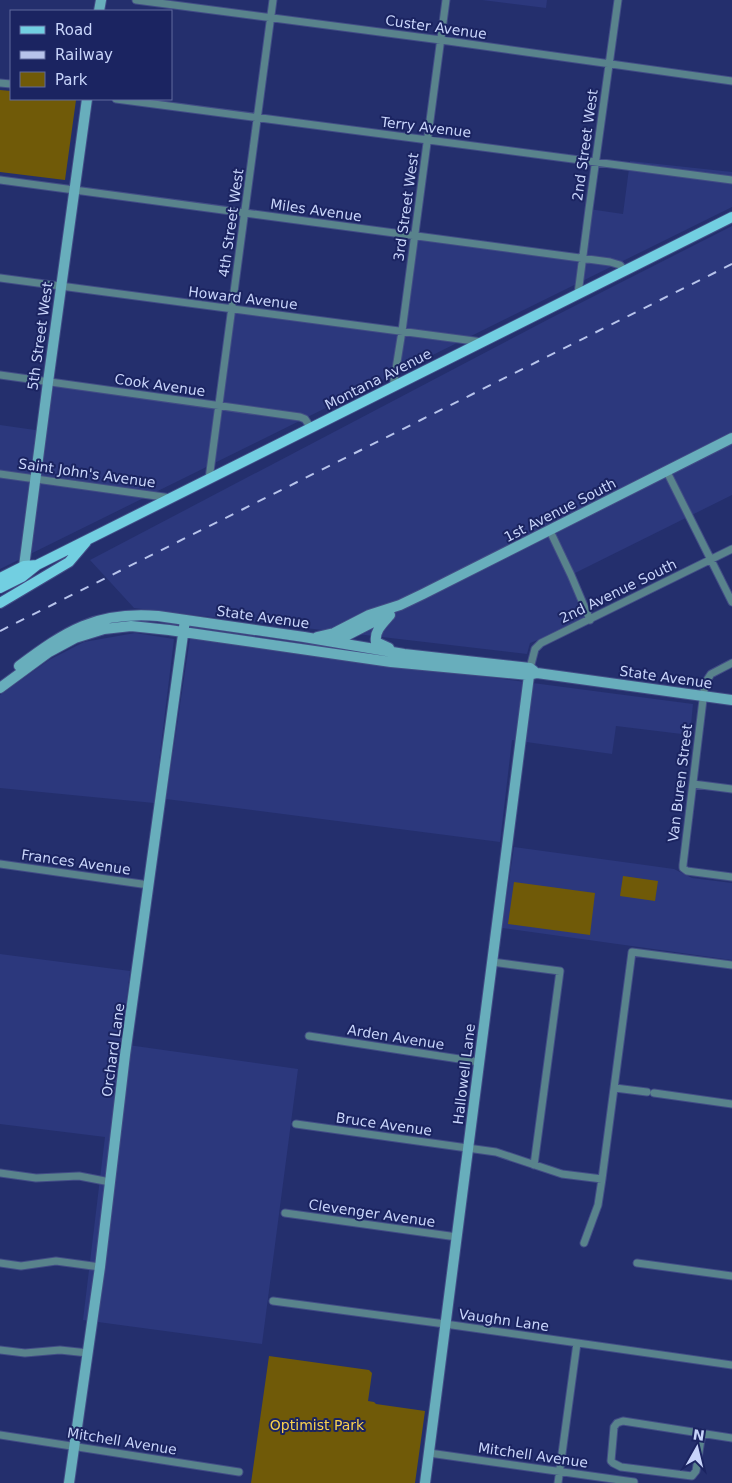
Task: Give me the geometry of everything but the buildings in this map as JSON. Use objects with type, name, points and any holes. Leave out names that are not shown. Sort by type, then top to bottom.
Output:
[{"type":"main road","name":"Montana Avenue","points":[[0,588],[22,577],[37,565],[732,217]]},
{"type":"main road","points":[[0,603],[69,562],[93,537]]},
{"type":"main road","name":"Montana Avenue","points":[[0,578],[24,566],[37,565]]},
{"type":"street","name":"Custer Avenue","points":[[136,0],[441,40],[732,82]]},
{"type":"street","name":"4th Street West","points":[[209,479],[273,0]]},
{"type":"street","name":"3rd Street West","points":[[393,387],[446,0]]},
{"type":"street","name":"2nd Street West","points":[[578,294],[618,0]]},
{"type":"street","name":"5th Street West","points":[[22,577],[88,100]]},
{"type":"street","name":"Terry Avenue","points":[[124,100],[732,180]]},
{"type":"street","name":"Miles Avenue","points":[[0,180],[583,258],[616,263],[625,271]]},
{"type":"street","name":"Howard Avenue","points":[[0,278],[482,342]]},
{"type":"street","name":"Cook Avenue","points":[[0,375],[303,418],[311,428]]},
{"type":"street","name":"1st Avenue South","points":[[310,638],[334,633],[369,615],[400,604],[550,531],[732,438]]},
{"type":"street","points":[[667,472],[732,602]]},
{"type":"street","name":"Saint John's Avenue","points":[[0,474],[171,498]]},
{"type":"street","points":[[550,531],[590,620]]},
{"type":"street","name":"2nd Avenue South","points":[[532,672],[534,649],[541,643],[732,549]]},
{"type":"street","name":"1st Avenue South","points":[[244,641],[314,647],[326,645],[377,620],[400,604]]},
{"type":"street","points":[[400,604],[378,629],[375,639],[380,644],[404,654]]},
{"type":"street","name":"State Avenue","points":[[0,680],[49,643],[72,630],[89,623],[114,617],[135,615],[185,620],[404,654],[732,700]]},
{"type":"street","name":"Orchard Lane","points":[[69,1483],[100,1267],[185,620]]},
{"type":"street","name":"State Avenue","points":[[0,688],[61,645],[91,632],[131,626],[391,662],[532,672]]},
{"type":"street","name":"Van Buren Street","points":[[732,663],[711,674],[705,683],[683,865],[686,871],[732,877]]},
{"type":"street","name":"Hallowell Lane","points":[[424,1483],[532,672]]},
{"type":"street","points":[[693,784],[732,789]]},
{"type":"street","name":"Frances Avenue","points":[[0,864],[149,885]]},
{"type":"street","points":[[584,1243],[598,1205],[632,952],[732,965]]},
{"type":"street","points":[[492,962],[560,970],[534,1164]]},
{"type":"street","name":"Arden Avenue","points":[[309,1036],[479,1062]]},
{"type":"street","points":[[615,1088],[732,1104]]},
{"type":"street","name":"Bruce Avenue","points":[[296,1124],[496,1152],[562,1174],[602,1179]]},
{"type":"street","points":[[0,1173],[36,1178],[79,1176],[110,1182]]},
{"type":"street","name":"Clevenger Avenue","points":[[285,1213],[457,1237]]},
{"type":"street","points":[[0,1263],[21,1266],[56,1261],[100,1267]]},
{"type":"street","points":[[637,1263],[732,1276]]},
{"type":"street","name":"Vaughn Lane","points":[[272,1301],[732,1365]]},
{"type":"street","points":[[558,1483],[577,1343]]},
{"type":"street","points":[[0,1350],[25,1354],[60,1350],[88,1353]]},
{"type":"street","points":[[702,1433],[696,1472],[692,1476],[621,1467],[616,1466],[610,1461],[614,1426],[619,1422],[702,1433],[732,1438]]},
{"type":"street","name":"Mitchell Avenue","points":[[0,1435],[239,1472]]},
{"type":"street","name":"Mitchell Avenue","points":[[429,1453],[634,1482]]},
{"type":"shaded area","points":[[482,0],[547,0],[546,8]]},
{"type":"shaded area","points":[[630,161],[732,172],[732,207],[0,569],[0,425],[42,431],[48,382],[219,405],[232,309],[402,331],[415,236],[582,258],[589,209],[623,214]]},
{"type":"shaded area","points":[[732,226],[732,495],[571,575],[590,620],[530,643],[527,654],[134,608],[90,560],[549,319]]},
{"type":"shaded area","points":[[135,633],[174,639],[154,803],[0,788],[0,695],[49,660],[84,642]]},
{"type":"shaded area","points":[[190,638],[693,704],[690,735],[616,726],[612,754],[512,740],[500,842],[166,799]]},
{"type":"shaded area","points":[[514,847],[674,869],[692,878],[732,883],[732,960],[502,928]]},
{"type":"shaded area","points":[[0,954],[130,971],[121,1044],[298,1069],[262,1344],[83,1320],[105,1137],[0,1124]]},
{"type":"green space","points":[[0,90],[10,91],[10,100],[76,100],[65,180],[0,172]]},
{"type":"green space","points":[[623,876],[658,881],[655,901],[620,896]]},
{"type":"green space","points":[[514,882],[595,893],[590,935],[508,924]]},
{"type":"green space","name":"Optimist Park","points":[[269,1356],[369,1370],[372,1373],[368,1401],[376,1404],[425,1411],[415,1483],[251,1483]]},
{"type":"railway","points":[[0,631],[732,264]]}]
